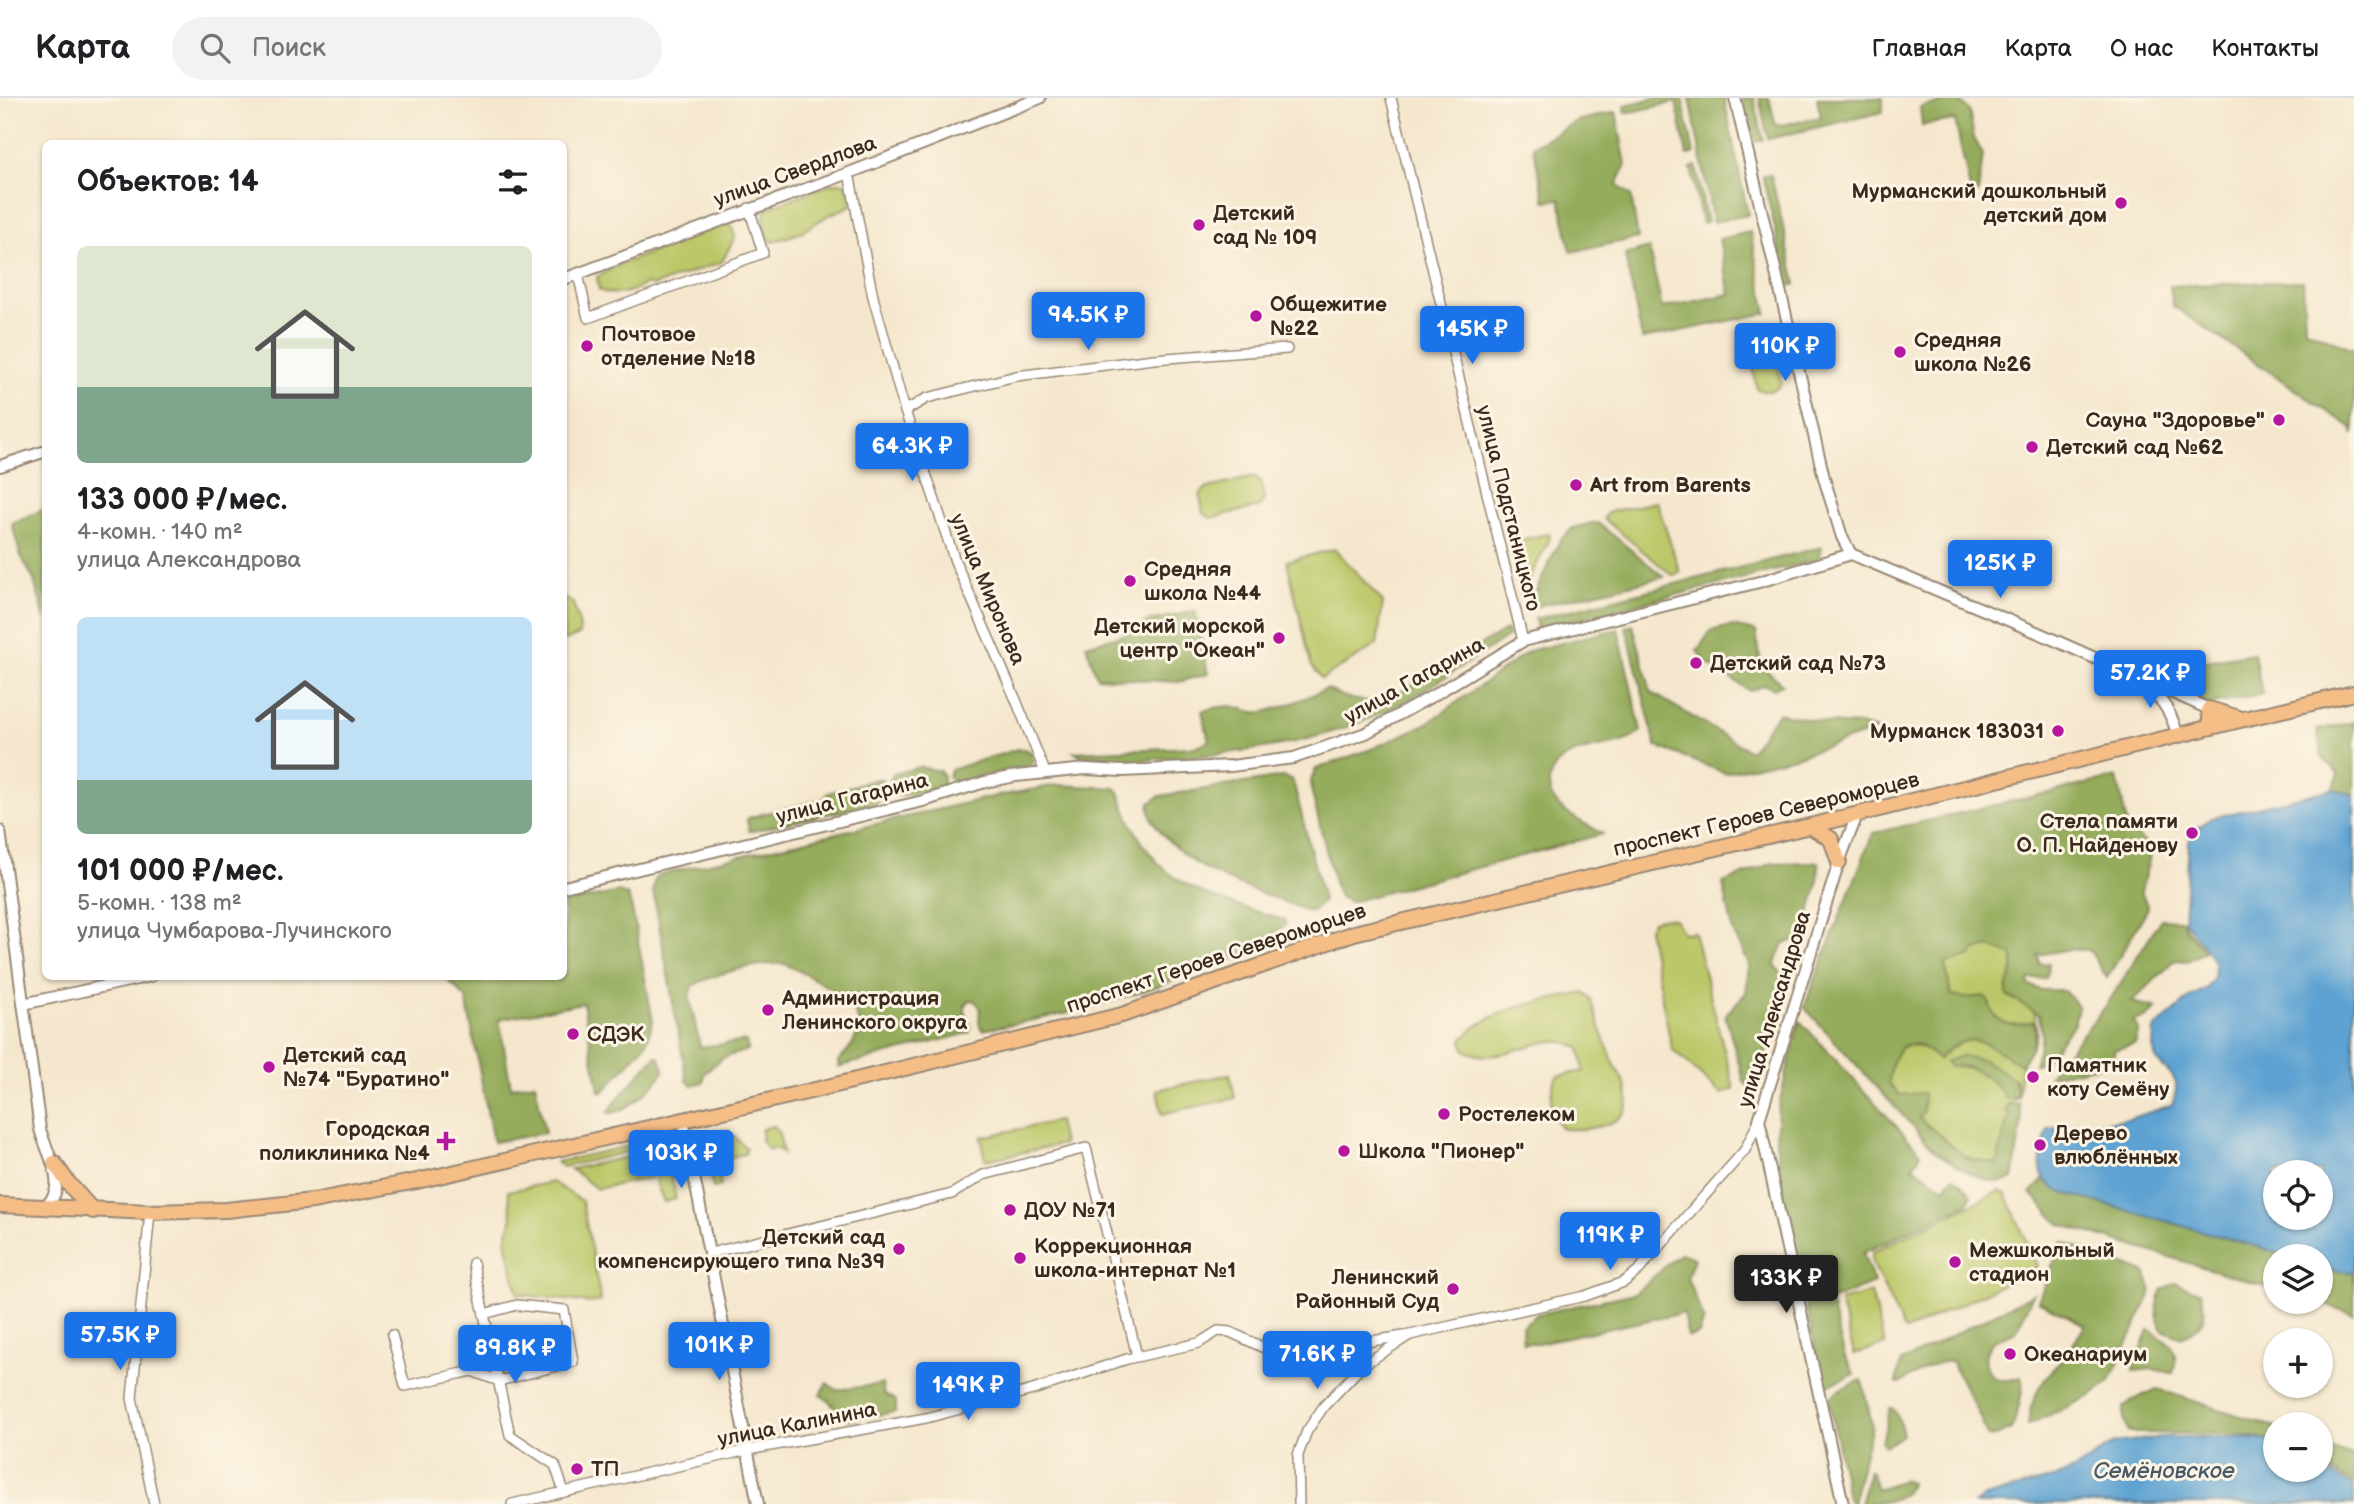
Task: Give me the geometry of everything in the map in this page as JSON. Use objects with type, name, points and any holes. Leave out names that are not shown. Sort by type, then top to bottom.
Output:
[{"type":"main road","name":"проспект Героев Североморцев","points":[[0,1205],[93,1211],[226,1210],[313,1201],[417,1181],[1122,1015],[1354,933],[1857,815],[2354,694]]},
{"type":"main road","points":[[2211,727],[2209,709],[2244,719]]},
{"type":"main road","points":[[1810,826],[1831,839],[1839,862]]},
{"type":"main road","points":[[54,1163],[93,1211]]},
{"type":"street","name":"улица Свердлова","points":[[567,278],[849,173],[1040,98]]},
{"type":"street","name":"улица Подстаницкого","points":[[1391,98],[1523,641]]},
{"type":"street","points":[[1735,98],[1824,478],[1838,525],[1851,554],[2209,709]]},
{"type":"street","name":"улица Миронова","points":[[849,173],[873,297],[905,411],[955,561],[1045,772]]},
{"type":"street","points":[[578,274],[588,318],[763,253],[749,208]]},
{"type":"street","points":[[905,411],[927,398],[1016,376],[1154,359],[1287,349]]},
{"type":"street","points":[[1,466],[42,451]]},
{"type":"street","name":"улица Гагарина","points":[[567,886],[923,801],[985,782],[1045,772],[1231,766],[1305,755],[1366,733],[1523,641],[1749,584],[1851,554]]},
{"type":"street","points":[[2136,676],[2161,698],[2172,717],[2178,736]]},
{"type":"street","name":"улица Александрова","points":[[1843,1504],[1759,1120],[1839,862],[1857,815]]},
{"type":"street","points":[[0,831],[40,1132],[54,1163],[56,1191],[53,1199],[43,1208]]},
{"type":"street","points":[[23,1004],[133,980]]},
{"type":"street","points":[[683,1120],[758,1504]]},
{"type":"street","points":[[1299,1504],[1298,1455],[1307,1431],[1324,1406],[1363,1365],[1410,1335],[1585,1296],[1624,1282],[1639,1270],[1745,1150],[1759,1120]]},
{"type":"street","points":[[710,1253],[952,1195],[983,1175],[1086,1148],[1137,1356]]},
{"type":"street","points":[[150,1212],[132,1398],[153,1504]]},
{"type":"street","points":[[473,1263],[510,1435],[555,1465],[564,1492]]},
{"type":"street","points":[[392,1335],[405,1386],[472,1371],[499,1381],[573,1362],[564,1310],[517,1305],[484,1314]]},
{"type":"street","name":"улица Калинина","points":[[512,1504],[748,1450],[926,1418],[1033,1390],[1137,1356],[1199,1343],[1218,1331],[1244,1337],[1275,1353],[1308,1351],[1410,1335]]},
{"type":"green space","points":[[1655,98],[1682,98],[1694,154],[1687,155],[1676,102],[1626,113],[1625,105]]},
{"type":"green space","points":[[1690,98],[1724,98],[1748,215],[1713,222]]},
{"type":"green space","points":[[1742,98],[1754,98],[1763,140],[1753,142]]},
{"type":"green space","points":[[1759,98],[1769,98],[1776,126],[1821,117],[1817,98],[1883,98],[1883,112],[1768,139]]},
{"type":"green space","points":[[1958,99],[1969,111],[1974,138],[1983,155],[1978,192],[1972,199],[1955,120],[1922,125],[1920,107]]},
{"type":"green space","points":[[1616,112],[1626,165],[1617,185],[1631,195],[1638,238],[1571,252],[1560,199],[1545,201],[1533,146],[1577,121]]},
{"type":"green space","points":[[1696,166],[1707,222],[1702,223],[1691,168]]},
{"type":"green space","points":[[1771,175],[1796,284],[1788,286],[1763,176]]},
{"type":"green space","points":[[833,183],[846,183],[851,198],[850,206],[827,216],[800,233],[772,242],[767,235],[763,219],[767,208]]},
{"type":"green space","points":[[727,223],[731,224],[735,237],[722,262],[653,286],[645,284],[629,292],[617,294],[599,290],[597,277],[616,266]]},
{"type":"green space","points":[[1750,232],[1767,313],[1642,339],[1625,255],[1649,248],[1662,308],[1730,294],[1719,239]]},
{"type":"green space","points":[[2303,281],[2305,329],[2354,349],[2354,435],[2352,428],[2173,306],[2170,286]]},
{"type":"green space","points":[[1763,333],[1775,349],[1781,384],[1770,391],[1757,389],[1747,343],[1751,337]]},
{"type":"green space","points":[[1253,477],[1261,481],[1264,500],[1259,507],[1210,518],[1203,513],[1200,495],[1205,489]]},
{"type":"green space","points":[[1657,502],[1680,573],[1672,575],[1604,519],[1607,513],[1613,511]]},
{"type":"green space","points":[[42,510],[42,609],[34,580],[20,554],[12,523]]},
{"type":"green space","points":[[1598,523],[1664,577],[1528,608],[1560,540],[1573,528]]},
{"type":"green space","points":[[1550,535],[1549,541],[1521,595],[1510,542]]},
{"type":"green space","points":[[1822,547],[1818,560],[1537,629],[1535,619]]},
{"type":"green space","points":[[1335,549],[1383,602],[1377,645],[1322,679],[1311,665],[1287,561]]},
{"type":"green space","points":[[567,600],[573,603],[580,627],[579,635],[567,640]]},
{"type":"green space","points":[[1195,611],[1208,674],[1178,682],[1097,677],[1086,645],[1134,632],[1146,622]]},
{"type":"green space","points":[[1633,625],[1651,692],[1750,751],[1778,713],[1877,730],[1795,757],[1725,773],[1656,746],[1626,627]]},
{"type":"green space","points":[[1732,626],[1756,631],[1761,665],[1782,684],[1774,689],[1764,685],[1750,691],[1706,662],[1697,651],[1711,631]]},
{"type":"green space","points":[[1618,629],[1641,731],[1620,742],[1568,756],[1558,763],[1551,774],[1549,785],[1557,804],[1574,818],[1603,834],[1350,902],[1340,897],[1312,793],[1311,780],[1316,769],[1374,748],[1428,723],[1529,651]]},
{"type":"green space","points":[[1506,630],[1509,636],[1419,693],[1381,714],[1337,731],[1287,744],[1209,755],[1113,762],[1084,759],[1074,752],[1195,747],[1209,741],[1202,711],[1219,707],[1232,706],[1263,712],[1327,689],[1356,700],[1388,699]]},
{"type":"green space","points":[[2254,653],[2262,694],[2209,705],[2154,676],[2195,663]]},
{"type":"green space","points":[[2354,722],[2354,795],[2333,789],[2339,774],[2322,757],[2317,730]]},
{"type":"green space","points":[[1018,749],[1031,752],[1034,761],[1032,765],[955,783],[948,776],[952,769]]},
{"type":"green space","points":[[919,767],[940,771],[943,787],[900,796],[894,793],[890,780],[894,774]]},
{"type":"green space","points":[[1283,777],[1291,779],[1294,785],[1321,891],[1323,901],[1313,911],[1307,911],[1210,872],[1176,848],[1161,832],[1151,815],[1150,803],[1160,796]]},
{"type":"green space","points":[[2117,777],[2128,829],[2152,848],[2141,891],[2148,908],[2107,978],[2090,951],[2070,949],[2038,955],[2040,964],[2049,963],[2046,978],[2029,979],[2028,984],[2040,990],[2064,990],[2078,1007],[2074,1024],[2044,1062],[2034,1064],[2042,1036],[2039,1015],[2007,995],[2013,968],[2012,955],[1990,947],[1975,950],[1971,956],[1945,964],[1951,995],[1964,998],[1984,996],[1995,1016],[2003,1022],[2013,1024],[2034,1021],[2034,1039],[2021,1065],[1989,1046],[1970,1041],[1949,1049],[1938,1060],[1918,1045],[1910,1044],[1903,1046],[1894,1060],[1889,1083],[1899,1095],[1924,1093],[1923,1112],[1919,1118],[1967,1158],[1997,1164],[2009,1113],[2005,1112],[2007,1106],[2019,1103],[2022,1119],[2013,1179],[1993,1181],[1983,1178],[1935,1151],[1804,1007],[1873,833]]},
{"type":"green space","points":[[882,779],[885,789],[883,797],[877,803],[749,831],[747,819],[751,817],[824,799],[828,793]]},
{"type":"green space","points":[[1057,785],[1115,788],[1146,848],[1162,867],[1181,882],[1203,893],[1284,920],[1286,924],[1269,941],[1252,952],[1145,991],[1069,1013],[982,1030],[979,1023],[980,1007],[974,1000],[969,1001],[965,1011],[971,1027],[969,1033],[838,1067],[838,1061],[855,1040],[858,1031],[855,1013],[841,996],[785,964],[764,965],[726,973],[694,985],[689,994],[700,1047],[746,1041],[748,1050],[722,1058],[704,1074],[704,1082],[692,1085],[687,1081],[653,891],[658,875],[987,798]]},
{"type":"green space","points":[[1819,862],[1818,882],[1803,939],[1784,943],[1775,965],[1787,981],[1768,1047],[1750,1089],[1744,1081],[1725,1015],[1746,993],[1749,964],[1733,931],[1723,883],[1773,863]]},
{"type":"green space","points":[[619,892],[628,896],[653,1021],[646,1044],[603,1092],[599,1091],[583,1003],[499,1019],[511,1087],[535,1083],[545,1133],[493,1142],[466,998],[448,980],[567,980],[567,902]]},
{"type":"green space","points":[[1660,918],[1674,919],[1683,933],[1694,932],[1734,1089],[1721,1094],[1672,1049],[1648,929],[1653,921]]},
{"type":"green space","points":[[2161,919],[2182,920],[2186,929],[2205,951],[2188,961],[2175,960],[2132,1002],[2157,1008],[2145,1018],[2133,1021],[2139,1030],[2135,1044],[2114,1050],[2115,1063],[2048,1076],[2106,1006]]},
{"type":"green space","points":[[1990,947],[2012,955],[2013,968],[2007,995],[2034,1010],[2037,1032],[2035,1041],[2021,1065],[2018,1097],[2007,1106],[2009,1113],[1997,1165],[1970,1158],[1949,1145],[1926,1125],[1889,1083],[1895,1056],[1903,1047],[1910,1045],[1929,1051],[1951,995],[1945,963],[1971,956],[1975,950]]},
{"type":"green space","points":[[1584,993],[1591,999],[1608,1049],[1626,1087],[1628,1103],[1617,1120],[1607,1124],[1584,1129],[1563,1129],[1555,1118],[1551,1104],[1552,1089],[1557,1076],[1584,1071],[1580,1048],[1553,1041],[1485,1056],[1464,1049],[1462,1040],[1487,1020],[1502,1013]]},
{"type":"green space","points":[[1799,1020],[1921,1153],[1913,1166],[1944,1188],[1953,1177],[1972,1194],[1968,1203],[1863,1253],[1874,1283],[1830,1301],[1845,1357],[1855,1374],[1823,1387],[1786,1210],[1776,1141],[1778,1109]]},
{"type":"green space","points":[[656,1056],[660,1058],[664,1069],[661,1075],[631,1104],[608,1113],[619,1097]]},
{"type":"green space","points":[[1961,1056],[1983,1060],[2015,1079],[2018,1097],[2006,1099],[1982,1074],[1966,1067],[1950,1067],[1946,1062]]},
{"type":"green space","points":[[1230,1074],[1235,1098],[1162,1114],[1157,1090]]},
{"type":"green space","points":[[1058,1121],[1063,1144],[986,1160],[981,1137]]},
{"type":"green space","points":[[773,1126],[779,1133],[783,1154],[778,1149],[768,1149],[761,1141],[762,1129]]},
{"type":"green space","points":[[728,1130],[746,1148],[745,1154],[716,1160],[721,1186],[713,1188],[705,1147],[713,1134]]},
{"type":"green space","points":[[660,1139],[661,1144],[562,1167],[556,1162]]},
{"type":"green space","points":[[659,1150],[651,1178],[597,1189],[571,1169]]},
{"type":"green space","points":[[664,1151],[676,1199],[664,1202],[655,1180]]},
{"type":"green space","points":[[2044,1179],[2058,1191],[2263,1248],[2263,1285],[2060,1224],[2031,1193]]},
{"type":"green space","points":[[552,1182],[582,1201],[601,1301],[590,1303],[518,1294],[506,1240],[512,1217],[508,1191]]},
{"type":"green space","name":"Межшкольный стадион","points":[[1999,1191],[2006,1194],[2038,1267],[1906,1331],[1871,1260],[1873,1252]]},
{"type":"green space","points":[[2062,1242],[2145,1272],[2152,1291],[2109,1382],[2089,1397],[2028,1425],[2036,1395],[2085,1325],[2038,1301]]},
{"type":"green space","points":[[1681,1253],[1694,1258],[1687,1278],[1704,1319],[1699,1334],[1688,1337],[1683,1313],[1538,1343],[1523,1343],[1522,1326],[1538,1314],[1635,1293]]},
{"type":"green space","points":[[2333,1270],[2354,1272],[2354,1314],[2333,1307]]},
{"type":"green space","points":[[2175,1283],[2201,1293],[2204,1309],[2199,1326],[2180,1337],[2162,1330],[2157,1315],[2163,1289]]},
{"type":"green space","points":[[1871,1293],[1885,1345],[1854,1354],[1840,1301]]},
{"type":"green space","points":[[2033,1294],[2016,1331],[1994,1341],[1988,1349],[1985,1361],[1989,1371],[1997,1378],[2008,1380],[2021,1377],[2021,1394],[2012,1429],[1991,1438],[1987,1436],[1952,1362],[1939,1363],[1899,1384],[1896,1383],[1901,1362]]},
{"type":"green space","points":[[2149,1330],[2167,1342],[2174,1351],[2173,1373],[2152,1369],[2133,1371]]},
{"type":"green space","points":[[1862,1380],[1872,1425],[1852,1503],[1847,1498],[1829,1399],[1838,1390]]},
{"type":"green space","points":[[827,1383],[836,1390],[882,1384],[884,1394],[896,1400],[896,1412],[848,1420],[820,1395]]},
{"type":"green space","points":[[2157,1389],[2263,1423],[2263,1438],[2231,1434],[2128,1431],[2124,1420],[2124,1407],[2132,1400]]},
{"type":"green space","points":[[1890,1408],[1893,1408],[1899,1419],[1903,1435],[1885,1446],[1882,1442]]},
{"type":"green space","points":[[2333,1449],[2354,1457],[2354,1484],[2333,1472]]},
{"type":"green space","points":[[1869,1470],[1877,1489],[1903,1480],[1910,1483],[1897,1498],[1860,1504]]},
{"type":"water","points":[[2333,789],[2354,795],[2354,1272],[2333,1270],[2333,1244],[2263,1244],[2263,1248],[2058,1191],[2042,1174],[2041,1155],[2048,1129],[2128,1119],[2172,1105],[2176,1083],[2156,1060],[2154,1029],[2191,997],[2207,988],[2214,977],[2215,964],[2184,921],[2189,841],[2198,828],[2211,818]]},
{"type":"water","name":"Семёновское","points":[[2164,1437],[2263,1440],[2263,1482],[2333,1482],[2333,1475],[2354,1487],[2354,1504],[1974,1504],[1985,1497],[2060,1476],[2076,1469],[2114,1443]]},
{"type":"place","name":"Мурманский дошкольный детский дом","points":[[2121,203]]},
{"type":"place","name":"Детский сад № 109","points":[[1199,225]]},
{"type":"place","name":"Общежитие №22","points":[[1256,316]]},
{"type":"place","name":"Почтовое отделение №18","points":[[587,346]]},
{"type":"place","name":"Средняя школа №26","points":[[1900,352]]},
{"type":"place","name":"Сауна \"Здоровье\"","points":[[2279,420]]},
{"type":"place","name":"Детский сад №62","points":[[2032,447]]},
{"type":"place","name":"Art from Barents","points":[[1576,485]]},
{"type":"place","name":"Средняя школа №44","points":[[1130,581]]},
{"type":"place","name":"Детский морской центр \"Океан\"","points":[[1279,638]]},
{"type":"place","name":"Детский сад №73","points":[[1696,663]]},
{"type":"place","name":"Мурманск 183031","points":[[2058,731]]},
{"type":"place","name":"Стела памяти О. П. Найденову","points":[[2192,833]]},
{"type":"place","name":"Администрация Ленинского округа","points":[[768,1010]]},
{"type":"place","name":"СДЭК","points":[[573,1034]]},
{"type":"place","name":"Детский сад №74 \"Буратино\"","points":[[269,1067]]},
{"type":"place","name":"Памятник коту Семёну","points":[[2033,1077]]},
{"type":"place","name":"Ростелеком","points":[[1444,1114]]},
{"type":"place","name":"Городская поликлиника №4","points":[[446,1141]]},
{"type":"place","name":"Дерево влюблённых","points":[[2040,1145]]},
{"type":"place","name":"Школа \"Пионер\"","points":[[1344,1151]]},
{"type":"place","name":"ДОУ №71","points":[[1010,1210]]},
{"type":"place","name":"Детский сад компенсирующего типа №39","points":[[899,1249]]},
{"type":"place","name":"Коррекционная школа-интернат №1","points":[[1020,1258]]},
{"type":"place","name":"Межшкольный стадион","points":[[1955,1262]]},
{"type":"place","name":"Ленинский Районный Суд","points":[[1453,1289]]},
{"type":"place","name":"Океанариум","points":[[2010,1354]]},
{"type":"place","name":"ТП","points":[[577,1469]]}]
